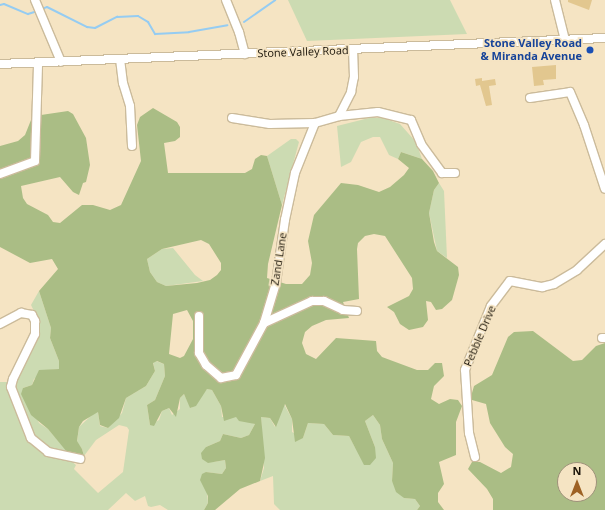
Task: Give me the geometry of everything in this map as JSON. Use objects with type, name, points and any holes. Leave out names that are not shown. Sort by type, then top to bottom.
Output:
[{"type":"street","points":[[226,0],[239,32],[245,54]]},
{"type":"street","points":[[555,0],[566,40]]},
{"type":"street","points":[[38,7],[61,62]]},
{"type":"street","name":"Stone Valley Road","points":[[0,64],[605,38]]},
{"type":"street","points":[[339,116],[351,92],[354,76],[353,50]]},
{"type":"street","points":[[120,59],[123,83],[130,106],[132,146]]},
{"type":"street","points":[[0,174],[35,161],[38,63]]},
{"type":"street","points":[[530,98],[570,92],[584,125],[605,189]]},
{"type":"street","points":[[232,118],[270,124],[315,123],[339,116],[378,112],[412,120],[421,144],[442,173],[454,172]]},
{"type":"street","name":"Zand Lane","points":[[199,316],[199,352],[206,366],[221,378],[236,375],[264,323],[276,283],[285,220],[295,173],[315,123]]},
{"type":"street","name":"Pebble Drive","points":[[474,457],[469,433],[465,370],[492,306],[510,281],[542,287],[554,284],[577,270],[605,244]]},
{"type":"street","points":[[264,323],[312,301],[324,301],[343,310],[357,311]]},
{"type":"street","points":[[0,324],[21,313],[32,315],[35,321],[36,334],[13,379],[11,387],[32,438],[39,446],[48,452],[80,460]]},
{"type":"green space","points":[[288,0],[450,0],[467,34],[307,41]]},
{"type":"green space","points":[[153,108],[177,122],[180,127],[180,137],[175,141],[164,143],[168,173],[245,173],[252,169],[255,159],[261,155],[267,156],[282,205],[268,264],[267,278],[286,284],[302,284],[310,275],[312,263],[308,241],[314,215],[341,183],[358,185],[379,192],[390,187],[404,175],[409,168],[398,159],[401,152],[422,159],[433,171],[439,183],[434,190],[429,213],[434,242],[437,251],[458,267],[459,275],[452,300],[442,309],[436,310],[431,302],[426,301],[428,320],[423,327],[409,330],[400,324],[394,312],[387,307],[409,296],[413,289],[412,278],[385,236],[374,234],[365,236],[358,243],[357,249],[359,299],[343,302],[349,318],[326,320],[312,326],[305,332],[302,343],[306,354],[316,359],[336,338],[376,341],[377,351],[382,357],[417,370],[428,370],[435,363],[442,363],[444,376],[434,386],[431,399],[439,404],[450,399],[458,400],[462,406],[456,422],[456,455],[439,462],[444,484],[438,493],[438,502],[444,510],[417,510],[420,506],[415,499],[404,498],[396,492],[392,481],[393,463],[382,439],[380,425],[373,415],[365,421],[375,447],[376,458],[370,465],[364,465],[349,436],[333,435],[324,424],[308,423],[303,438],[295,442],[292,419],[285,404],[276,427],[270,418],[261,417],[265,458],[260,481],[240,489],[215,510],[204,510],[208,503],[208,496],[200,480],[202,474],[206,472],[222,474],[226,468],[225,460],[208,463],[202,459],[201,453],[206,447],[220,441],[223,434],[241,438],[249,435],[255,424],[239,421],[236,417],[224,421],[221,406],[212,390],[207,389],[196,406],[190,408],[184,394],[180,398],[176,417],[169,408],[162,411],[154,426],[150,425],[147,405],[155,400],[165,376],[164,364],[157,361],[153,363],[155,371],[146,386],[126,398],[119,418],[108,428],[100,425],[98,412],[83,421],[79,427],[77,441],[84,456],[67,452],[48,429],[31,415],[21,394],[23,388],[32,385],[39,370],[59,369],[59,361],[50,338],[51,328],[39,291],[58,269],[52,259],[30,263],[0,247],[0,146],[18,141],[25,135],[31,120],[41,115],[68,111],[73,114],[86,138],[90,165],[86,182],[83,183],[79,195],[73,192],[60,177],[21,186],[23,198],[27,204],[48,215],[53,222],[60,223],[82,205],[93,205],[110,210],[121,205],[141,161],[137,125],[140,117]],"holes":[[[201,240],[209,244],[221,263],[221,270],[217,275],[210,280],[197,283],[166,286],[157,282],[150,272],[147,259],[162,249]],[[187,310],[193,321],[193,339],[184,356],[180,358],[169,354],[173,314]]]},
{"type":"green space","points":[[369,118],[383,118],[400,124],[416,142],[422,159],[401,152],[398,159],[389,155],[380,137],[373,137],[361,142],[351,162],[341,167],[337,126]]},
{"type":"green space","points":[[291,139],[296,139],[299,142],[282,205],[267,156]]},
{"type":"green space","points":[[439,183],[444,191],[447,258],[437,251],[429,213],[434,190]]},
{"type":"green space","points":[[173,248],[195,275],[203,281],[166,286],[157,282],[150,272],[147,259],[162,249]]},
{"type":"green space","points":[[39,291],[51,328],[50,338],[59,361],[59,369],[50,370],[34,379],[32,385],[23,388],[39,423],[48,429],[68,452],[74,455],[46,447],[33,436],[15,386],[38,319],[31,305]]},
{"type":"green space","points":[[533,331],[573,361],[582,360],[596,346],[605,343],[605,510],[493,510],[493,499],[487,489],[468,469],[472,462],[480,462],[501,473],[511,467],[513,454],[505,447],[490,423],[486,404],[472,400],[474,386],[492,375],[508,337],[514,332]]},
{"type":"green space","points":[[156,361],[164,364],[165,376],[155,400],[147,405],[150,425],[159,420],[162,411],[169,408],[172,415],[180,409],[180,398],[184,394],[191,408],[207,389],[212,390],[221,406],[222,417],[236,417],[255,424],[249,435],[241,438],[223,434],[220,441],[206,447],[213,462],[225,460],[226,468],[222,474],[206,472],[203,485],[207,490],[208,503],[204,510],[168,510],[160,505],[151,507],[148,506],[145,496],[135,501],[126,493],[108,510],[0,510],[0,382],[9,382],[30,440],[70,460],[76,465],[74,469],[98,493],[123,472],[129,430],[127,427],[119,425],[96,440],[84,456],[82,449],[77,442],[79,427],[94,413],[98,412],[100,426],[108,428],[122,413],[126,398],[146,386],[155,371],[153,362]]},
{"type":"green space","points":[[284,404],[292,419],[292,432],[303,438],[308,423],[324,424],[333,435],[349,436],[355,447],[375,447],[365,421],[373,415],[380,425],[382,439],[393,463],[392,481],[404,498],[415,499],[420,506],[417,510],[280,510],[274,504],[273,476],[260,481],[264,468],[261,417],[270,418],[275,427]]},
{"type":"building","points":[[568,0],[592,0],[589,10],[568,2]]},
{"type":"building","points":[[556,65],[556,79],[543,80],[544,85],[534,86],[532,67]]},
{"type":"building","points":[[482,78],[482,81],[495,79],[496,85],[489,86],[492,105],[486,106],[480,85],[476,86],[475,79]]},
{"type":"waterway","points":[[244,22],[275,0]]},
{"type":"waterway","points":[[0,5],[4,4],[28,14],[38,11]]},
{"type":"waterway","points":[[42,9],[47,7],[87,27],[95,28],[117,17],[138,16],[148,22],[155,34],[189,32],[227,25]]},
{"type":"place","name":"Stone Valley Road & Miranda Avenue","points":[[590,50]]}]
